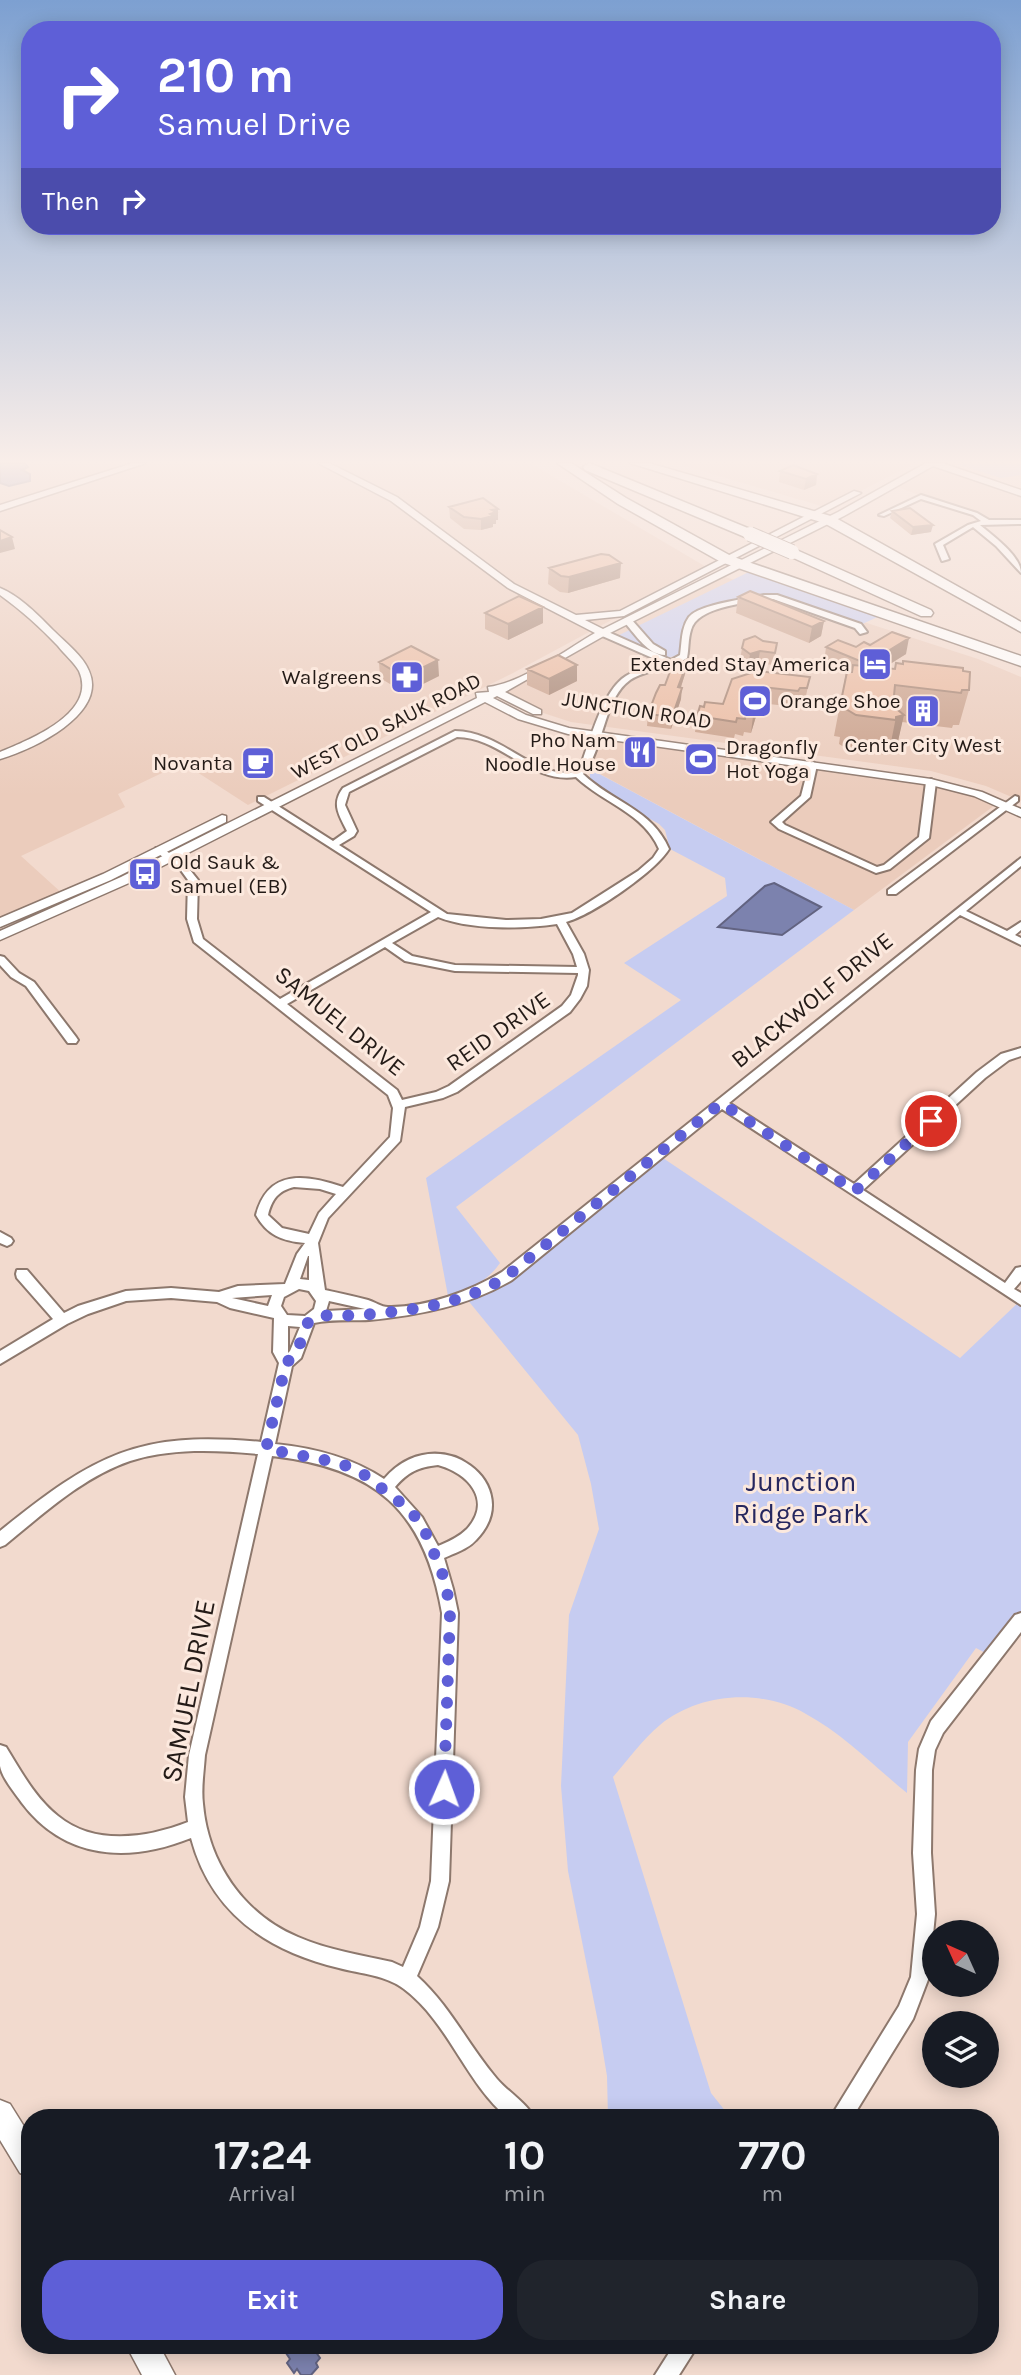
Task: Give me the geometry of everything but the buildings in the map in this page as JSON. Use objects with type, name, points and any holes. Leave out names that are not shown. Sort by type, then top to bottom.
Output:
[{"type":"highway","points":[[765,574],[947,633],[1021,661]]},
{"type":"highway","points":[[847,574],[1021,655]]},
{"type":"highway","points":[[925,574],[1021,628]]},
{"type":"highway","points":[[956,608],[1021,636]]},
{"type":"main road","points":[[0,2114],[21,2148]]},
{"type":"main road","points":[[147,2354],[160,2375]]},
{"type":"street","points":[[495,574],[507,583],[599,630],[675,662]]},
{"type":"street","name":"WEST OLD SAUK ROAD","points":[[624,618],[706,574]]},
{"type":"street","name":"WEST OLD SAUK ROAD","points":[[0,936],[486,692],[706,574]]},
{"type":"street","points":[[0,591],[36,617],[80,666],[88,683],[78,710],[64,723],[46,735],[0,755]]},
{"type":"street","points":[[579,774],[620,684],[638,674],[675,662],[686,654],[687,629],[694,616],[707,610],[774,597],[858,626],[863,632]]},
{"type":"street","points":[[567,614],[588,618],[624,618],[650,646],[675,662]]},
{"type":"street","name":"JUNCTION ROAD","points":[[486,692],[535,722],[931,782],[1014,802]]},
{"type":"street","name":"JUNCTION ROAD","points":[[599,732],[931,771],[967,780],[1014,802],[1021,813]]},
{"type":"street","points":[[332,845],[352,831],[339,806],[340,796],[346,790],[454,734],[467,733],[484,739],[554,775],[579,774]]},
{"type":"street","points":[[813,765],[805,797],[776,822],[868,869],[882,869],[924,838],[931,782]]},
{"type":"street","points":[[267,802],[437,913],[469,922],[559,920],[580,913],[648,869],[659,859],[664,849],[660,834],[650,823],[596,793],[579,774]]},
{"type":"street","points":[[892,892],[1014,802]]},
{"type":"street","name":"WEST OLD SAUK ROAD","points":[[0,923],[164,854]]},
{"type":"street","name":"SAMUEL DRIVE","points":[[164,854],[187,870],[193,880],[192,919],[198,940],[393,1093],[398,1105],[396,1138],[323,1216],[313,1242],[303,1254],[287,1288]]},
{"type":"street","name":"BLACKWOLF DRIVE","points":[[311,1319],[441,1305],[488,1289],[1021,861]]},
{"type":"street","points":[[959,911],[1021,942]]},
{"type":"street","points":[[280,1003],[437,913]]},
{"type":"street","points":[[385,943],[410,959],[446,967],[584,970],[582,958],[559,920]]},
{"type":"street","points":[[1009,936],[1021,925]]},
{"type":"street","points":[[0,959],[15,975],[30,984],[72,1040]]},
{"type":"street","name":"REID DRIVE","points":[[398,1105],[439,1096],[453,1088],[566,1009],[581,990],[584,970]]},
{"type":"street","points":[[855,1191],[981,1074],[1005,1058],[1021,1052]]},
{"type":"street","points":[[721,1103],[1021,1300]]},
{"type":"street","points":[[219,1297],[230,1303],[295,1323],[311,1319],[323,1306],[314,1281],[317,1254],[313,1242],[281,1235],[267,1226],[262,1215],[268,1197],[289,1183],[311,1181],[344,1192]]},
{"type":"street","points":[[1006,1290],[1021,1272]]},
{"type":"street","points":[[22,1274],[62,1320]]},
{"type":"street","points":[[0,1358],[62,1320],[126,1296],[171,1293],[219,1297],[238,1291],[306,1284],[320,1292]]},
{"type":"street","points":[[279,1316],[276,1300],[287,1288]]},
{"type":"street","name":"BLACKWOLF DRIVE","points":[[320,1292],[368,1304],[380,1311]]},
{"type":"street","name":"SAMUEL DRIVE","points":[[279,1316],[280,1352],[286,1363]]},
{"type":"street","name":"SAMUEL DRIVE","points":[[311,1319],[296,1354],[286,1363],[197,1755],[194,1803],[197,1828],[207,1859],[225,1892],[247,1916],[268,1932],[306,1949],[392,1971],[407,1979],[433,2003],[502,2099],[514,2109]]},
{"type":"street","points":[[0,1540],[80,1478],[116,1460],[151,1449],[185,1445],[266,1449],[340,1463],[385,1488],[410,1510],[437,1554],[446,1583],[450,1614],[440,1881],[429,1927],[407,1979]]},
{"type":"street","points":[[385,1488],[404,1468],[422,1460],[443,1459],[459,1463],[477,1479],[484,1490],[481,1520],[474,1532],[437,1554]]},
{"type":"street","points":[[846,2109],[906,2012],[920,1977],[926,1914],[922,1853],[927,1749],[937,1727],[1021,1620]]},
{"type":"street","points":[[0,1753],[37,1808],[61,1829],[89,1841],[135,1846],[178,1836],[197,1828]]},
{"type":"street","points":[[666,2375],[681,2354]]},
{"type":"shaded area","points":[[0,574],[697,574],[513,673],[248,805],[183,763],[118,794],[125,807],[21,856],[64,895],[0,923]]},
{"type":"shaded area","points":[[719,575],[978,659],[1021,677],[1021,801],[986,786],[931,771],[571,722],[531,709],[497,692]]},
{"type":"shaded area","points":[[597,736],[931,781],[999,802],[854,910],[585,766]]},
{"type":"shaded area","points":[[774,883],[821,907],[782,935],[718,927],[765,886]]},
{"type":"shaded area","points":[[287,2354],[317,2354],[320,2358],[316,2363],[318,2367],[311,2375],[301,2375],[297,2369],[294,2373],[287,2363],[290,2359]]},
{"type":"green space","points":[[745,574],[765,574],[886,613],[858,626],[774,597],[707,610],[690,622],[686,654],[661,659],[613,638]]},
{"type":"green space","points":[[590,769],[854,910],[456,1207],[500,1263],[477,1284],[448,1296],[426,1178],[681,1000],[624,963],[727,896],[725,878],[670,849],[665,830],[659,824],[603,792],[590,778]]},
{"type":"green space","name":"Junction Ridge Park","points":[[657,1154],[960,1358],[1021,1300],[1021,1620],[993,1657],[976,1648],[908,1742],[907,1793],[820,1722],[788,1706],[770,1700],[750,1698],[711,1701],[676,1714],[647,1737],[613,1777],[711,2093],[724,2109],[608,2109],[607,2076],[598,2022],[568,1871],[561,1786],[569,1615],[599,1529],[578,1435],[466,1298],[488,1289]]},
{"type":"place","name":"Extended Stay America","points":[[875,664]]},
{"type":"place","name":"Walgreens","points":[[407,677]]},
{"type":"place","name":"Orange Shoe","points":[[755,701]]},
{"type":"place","name":"Center City West","points":[[923,711]]},
{"type":"place","name":"Pho Nam Noodle House","points":[[640,752]]},
{"type":"place","name":"Dragonfly Hot Yoga","points":[[701,759]]},
{"type":"place","name":"Novanta","points":[[258,763]]},
{"type":"place","name":"Old Sauk & Samuel (EB)","points":[[145,874]]},
{"type":"route","points":[[444,1789],[450,1614],[446,1583],[437,1554],[424,1529],[410,1510],[385,1488],[362,1473],[340,1463],[266,1449],[286,1363],[296,1354],[309,1320],[324,1316],[364,1315],[441,1305],[488,1289],[721,1103],[855,1191],[931,1121]]}]
